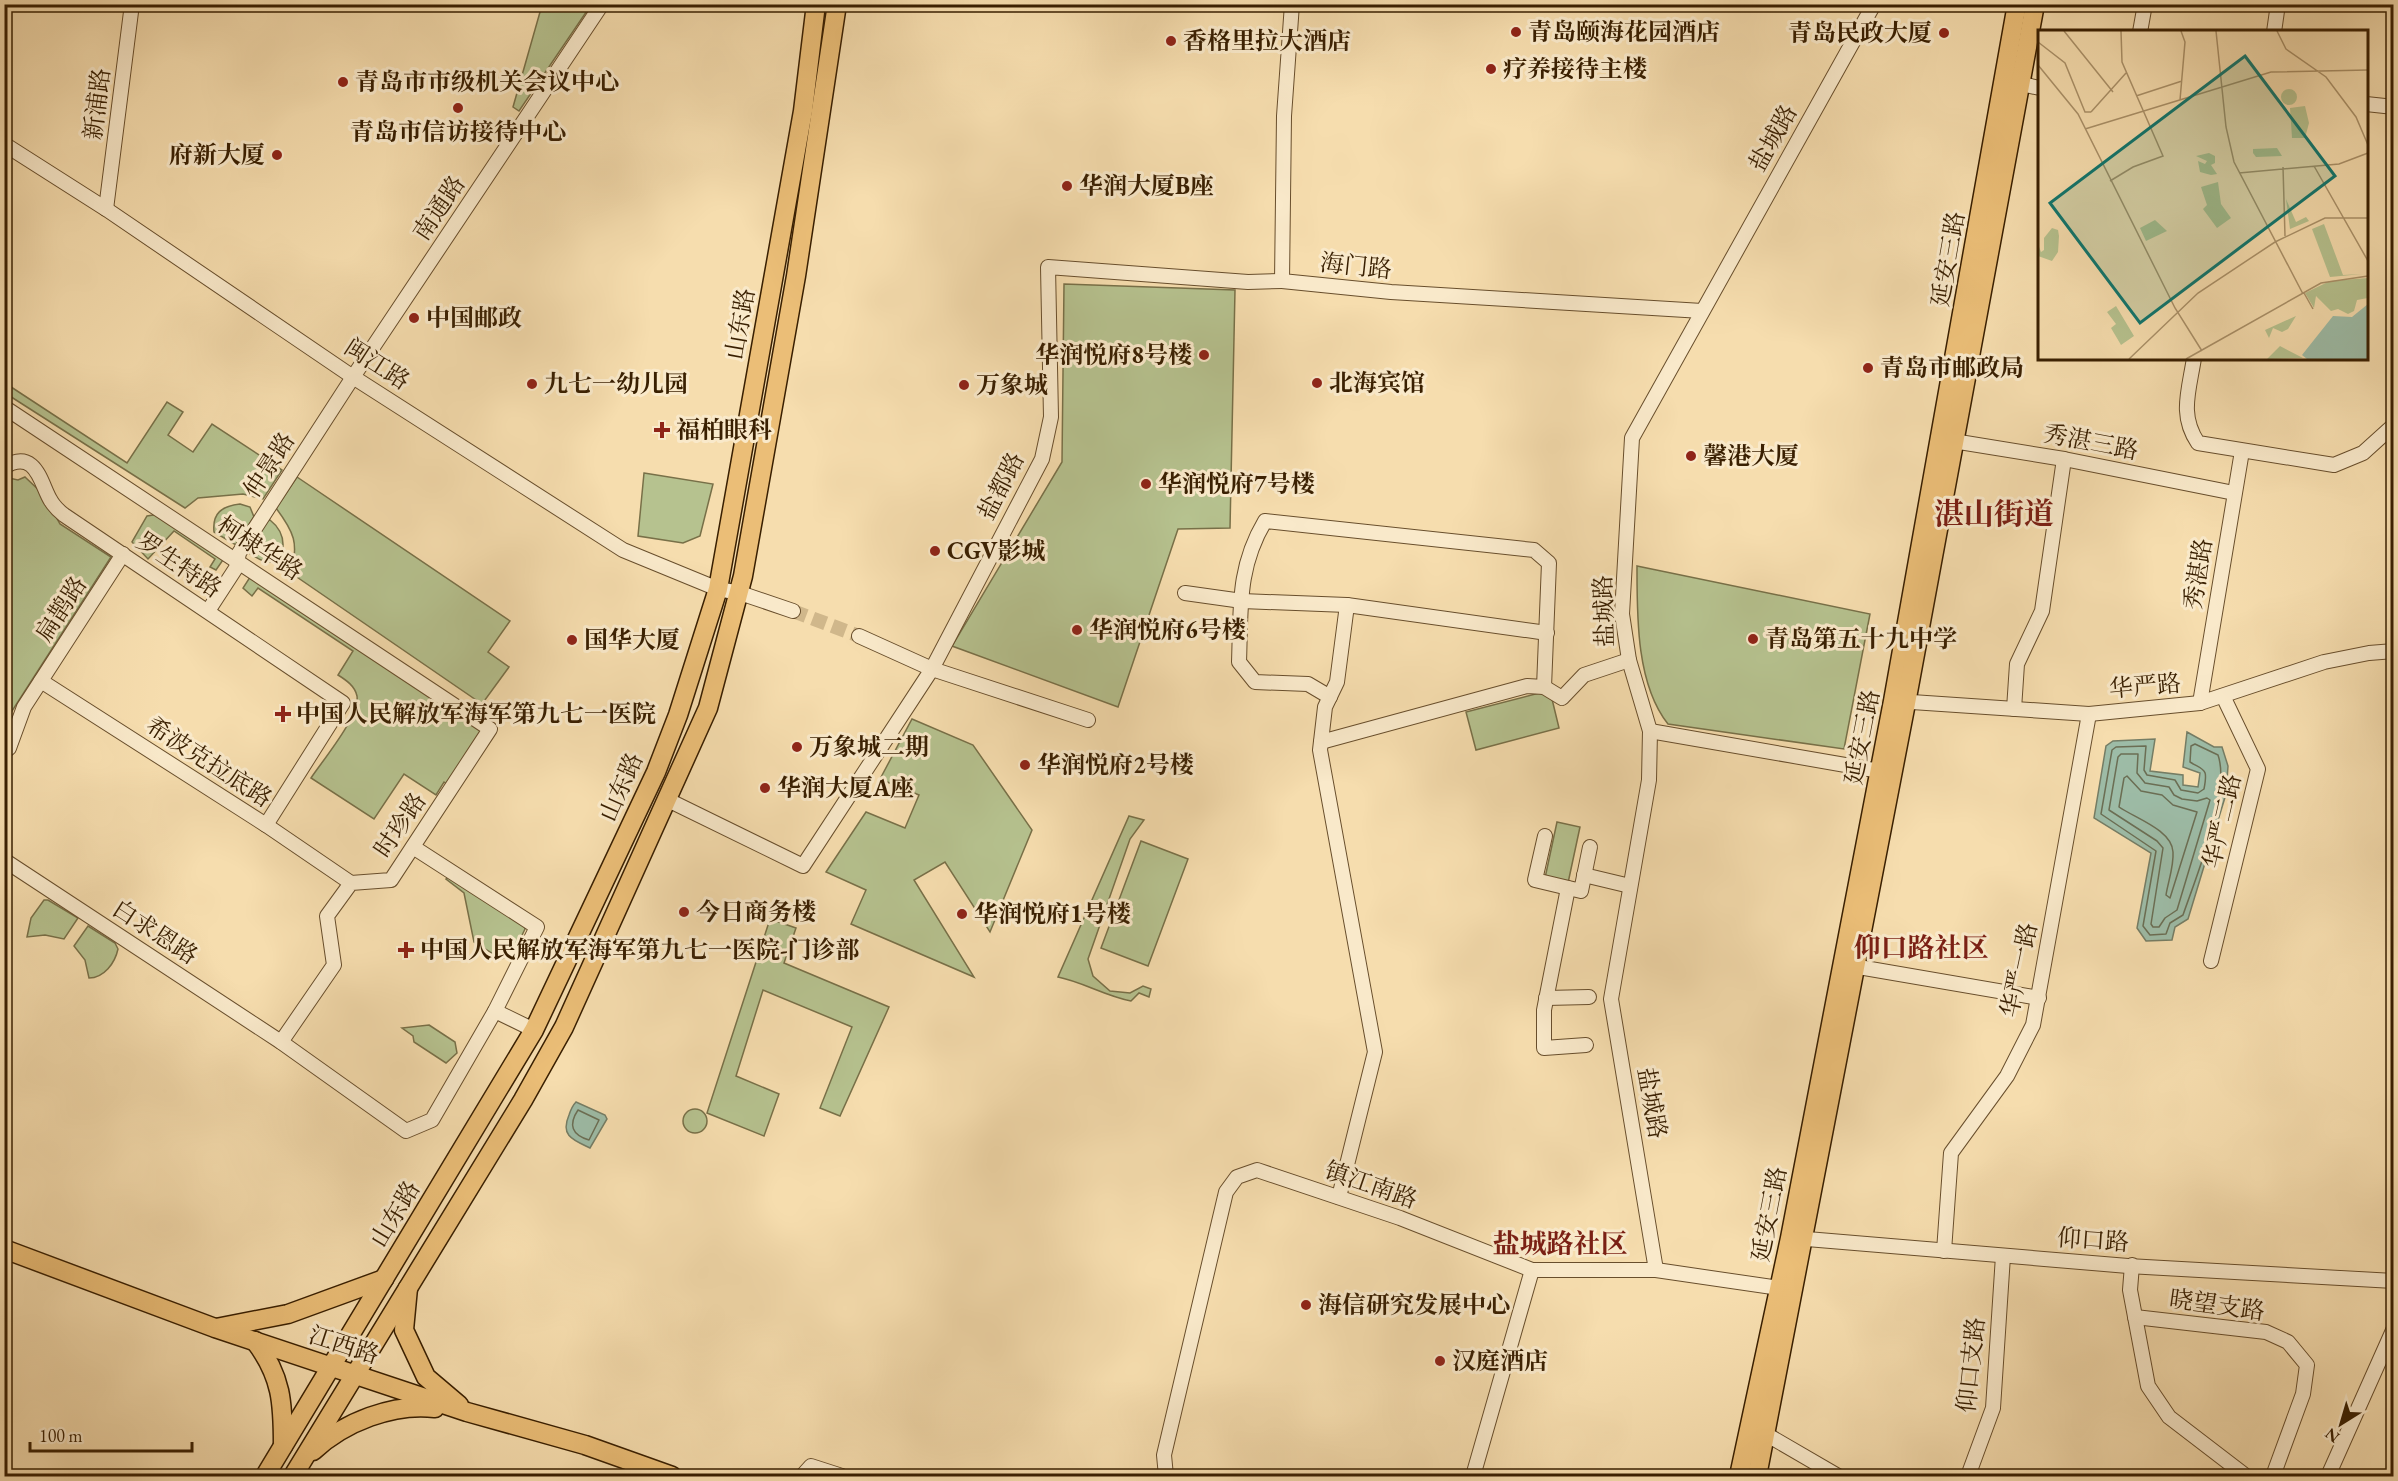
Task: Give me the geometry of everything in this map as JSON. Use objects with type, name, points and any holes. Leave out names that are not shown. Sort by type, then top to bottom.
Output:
[{"type":"main road","name":"山东路","points":[[265,1476],[534,1030],[656,772],[678,715],[718,589],[803,111],[816,4]]},
{"type":"main road","name":"山东路","points":[[297,1470],[408,1284],[523,1100],[564,1027],[668,801],[708,708],[740,593],[796,276],[837,4]]},
{"type":"main road","name":"延安三路","points":[[1739,1476],[1748,1424],[1786,1289],[1797,1239],[1900,702],[1947,440],[2017,4]]},
{"type":"main road","name":"延安三路","points":[[1947,440],[2021,84],[2034,4]]},
{"type":"main road","name":"延安三路","points":[[1849,965],[1880,771],[1900,702]]},
{"type":"main road","name":"江西路","points":[[4,1249],[214,1328],[467,1412],[585,1445],[672,1476]]},
{"type":"main road","points":[[214,1328],[288,1314],[384,1279]]},
{"type":"main road","points":[[408,1284],[405,1330],[426,1377],[467,1412]]},
{"type":"main road","name":"延安三路","points":[[1757,1476],[1766,1433],[1786,1289]]},
{"type":"main road","points":[[255,1341],[269,1359],[279,1382],[283,1405],[283,1446]]},
{"type":"main road","points":[[297,1470],[327,1438],[378,1415],[416,1406],[467,1412]]},
{"type":"street","name":"新浦路","points":[[106,209],[132,4]]},
{"type":"street","name":"南通路","points":[[353,377],[602,4]]},
{"type":"street","points":[[1282,281],[1284,116],[1292,4]]},
{"type":"street","name":"盐城路","points":[[1656,1269],[1611,999],[1649,780],[1650,731],[1629,660],[1622,615],[1632,438],[1874,4]]},
{"type":"street","points":[[2140,30],[2145,4]]},
{"type":"street","points":[[2274,30],[2278,4]]},
{"type":"street","points":[[2021,84],[2038,88]]},
{"type":"street","points":[[2368,104],[2394,107]]},
{"type":"street","name":"闽江路","points":[[4,144],[106,209],[353,377],[623,550],[718,589],[740,593],[793,611]]},
{"type":"street","name":"盐都路","points":[[668,801],[802,866],[932,669],[1042,459],[1051,417],[1048,267],[1248,282],[1282,281]]},
{"type":"street","name":"海门路","points":[[1282,281],[1391,292],[1702,311]]},
{"type":"street","points":[[2194,360],[2185,416],[2189,430],[2198,443],[2242,452],[2334,465],[2363,453],[2392,432]]},
{"type":"street","name":"仲景路","points":[[208,611],[236,568],[239,553],[353,377]]},
{"type":"street","name":"柯棣华路","points":[[4,412],[7,409],[490,729]]},
{"type":"street","name":"秀湛三路","points":[[1947,440],[2064,459],[2234,493]]},
{"type":"street","name":"秀湛路","points":[[2200,703],[2242,452]]},
{"type":"street","points":[[2014,709],[2017,664],[2042,611],[2064,459]]},
{"type":"street","name":"罗生特路","points":[[4,467],[11,463],[26,463],[36,469],[55,507],[343,704],[266,825]]},
{"type":"street","points":[[1330,697],[1308,684],[1256,682],[1239,662],[1243,570],[1256,536],[1265,521],[1534,550],[1549,563],[1544,687]]},
{"type":"street","name":"扁鹊路","points":[[4,752],[9,748],[24,707],[123,554]]},
{"type":"street","points":[[1185,593],[1242,601],[1347,606],[1547,633]]},
{"type":"street","points":[[1339,1197],[1375,1052],[1320,750],[1325,708],[1338,682],[1347,606]]},
{"type":"street","points":[[859,636],[932,669],[1088,720]]},
{"type":"street","name":"华严路","points":[[1900,702],[2090,714],[2200,703],[2324,662],[2368,653],[2394,651]]},
{"type":"street","points":[[1321,742],[1527,686],[1544,687],[1562,698],[1584,675],[1629,660]]},
{"type":"street","name":"希波克拉底路","points":[[41,681],[266,825],[351,883]]},
{"type":"street","name":"华严二路","points":[[2211,961],[2258,769],[2223,696]]},
{"type":"street","name":"华严一路","points":[[1944,1251],[1951,1153],[2007,1076],[2033,1025],[2090,714]]},
{"type":"street","name":"时珍路","points":[[351,883],[391,880],[490,729]]},
{"type":"street","points":[[1650,731],[1880,771]]},
{"type":"street","points":[[1545,836],[1535,880],[1581,891],[1590,847]]},
{"type":"street","points":[[413,847],[537,927],[495,1011],[534,1030]]},
{"type":"street","name":"白求恩路","points":[[4,860],[280,1042],[406,1131],[432,1119],[495,1011]]},
{"type":"street","points":[[1584,875],[1630,886]]},
{"type":"street","points":[[280,1042],[334,965],[327,916],[351,883]]},
{"type":"street","points":[[1568,888],[1546,998],[1544,1048],[1586,1045]]},
{"type":"street","points":[[1849,965],[2039,998]]},
{"type":"street","points":[[1546,998],[1589,997]]},
{"type":"street","name":"镇江南路","points":[[1166,1476],[1164,1455],[1226,1192],[1237,1176],[1257,1170],[1400,1218],[1532,1269],[1656,1269],[1786,1289]]},
{"type":"street","name":"仰口路","points":[[1797,1239],[2003,1256],[2394,1281]]},
{"type":"street","name":"仰口支路","points":[[1968,1476],[1994,1408],[2003,1256]]},
{"type":"street","name":"晓望支路","points":[[2132,1265],[2130,1290],[2148,1386],[2169,1417],[2246,1476]]},
{"type":"street","points":[[1473,1476],[1532,1269]]},
{"type":"street","name":"晓望支路","points":[[2135,1317],[2266,1332],[2288,1342],[2307,1365],[2303,1394],[2272,1476]]},
{"type":"street","points":[[2328,1476],[2394,1328]]},
{"type":"street","points":[[1748,1424],[1838,1476]]},
{"type":"street","points":[[806,1471],[842,1476]]},
{"type":"green space","points":[[542,5],[591,5],[519,111],[513,107]]},
{"type":"green space","points":[[1064,284],[1235,290],[1230,528],[1178,529],[1118,707],[952,646],[1062,462]]},
{"type":"green space","points":[[5,383],[127,463],[167,402],[183,412],[168,435],[193,452],[212,424],[282,470],[263,499],[243,494],[198,498],[185,508],[5,393]]},
{"type":"green space","points":[[644,473],[713,484],[700,536],[683,543],[638,536]]},
{"type":"green space","points":[[25,477],[44,495],[60,524],[111,557],[5,722],[5,481],[9,478],[18,480]]},
{"type":"green space","points":[[297,477],[510,621],[488,652],[509,667],[482,704],[291,573],[295,546],[291,531],[276,508]]},
{"type":"green space","points":[[240,504],[250,507],[254,517],[236,545],[214,532],[214,525],[219,512]]},
{"type":"green space","points":[[160,514],[225,557],[216,570],[210,567],[215,559],[174,531],[148,559],[132,542],[147,516]]},
{"type":"green space","points":[[270,520],[281,533],[283,543],[280,560],[275,562],[262,560],[246,551],[265,521]]},
{"type":"green space","name":"青岛第五十九中学","points":[[1637,566],[1870,614],[1844,749],[1668,724],[1657,708],[1644,669],[1638,627]]},
{"type":"green space","points":[[252,574],[484,729],[448,785],[444,782],[436,795],[404,774],[374,819],[311,778],[353,715],[357,696],[347,681],[338,675],[353,651],[258,588],[252,596],[243,588]]},
{"type":"green space","points":[[1543,692],[1552,699],[1559,728],[1476,750],[1466,712]]},
{"type":"green space","points":[[912,719],[973,745],[1032,830],[990,932],[945,862],[914,880],[974,977],[851,924],[866,890],[826,872],[866,812],[905,828],[919,795],[880,779]]},
{"type":"green space","points":[[1129,816],[1144,820],[1130,839],[1088,959],[1093,976],[1110,991],[1130,993],[1143,986],[1151,989],[1149,997],[1139,993],[1131,1001],[1058,977]]},
{"type":"green space","points":[[1557,822],[1580,827],[1568,883],[1545,878]]},
{"type":"green space","points":[[1141,841],[1188,859],[1148,966],[1101,948]]},
{"type":"green space","points":[[450,873],[524,925],[525,929],[512,956],[501,959],[474,942],[464,893],[446,879]]},
{"type":"green space","points":[[44,900],[48,900],[78,918],[64,939],[45,935],[27,937],[31,918]]},
{"type":"green space","points":[[770,919],[796,928],[784,963],[889,1007],[840,1116],[820,1108],[852,1027],[763,990],[736,1076],[779,1094],[764,1136],[707,1113]]},
{"type":"green space","points":[[88,926],[115,943],[118,949],[104,973],[89,978],[85,960],[74,946]]},
{"type":"green space","points":[[429,1025],[455,1042],[457,1053],[446,1063],[414,1042],[413,1036],[402,1028]]},
{"type":"green space","points":[[695,1109],[704,1112],[707,1121],[704,1130],[695,1133],[686,1130],[683,1121],[686,1112]]},
{"type":"water","points":[[2187,732],[2214,747],[2222,747],[2228,766],[2226,794],[2188,919],[2175,927],[2172,940],[2146,941],[2137,928],[2151,853],[2094,818],[2106,746],[2113,741],[2155,739],[2150,771],[2183,775],[2183,785],[2198,787],[2200,773],[2183,767]]},
{"type":"water","points":[[576,1102],[605,1115],[607,1119],[590,1148],[574,1140],[567,1133],[567,1122]]},
{"type":"tunnel","points":[[793,611],[859,636]]},
{"type":"place","name":"青岛颐海花园酒店","points":[[1516,32]]},
{"type":"place","name":"青岛民政大厦","points":[[1944,33]]},
{"type":"place","name":"香格里拉大酒店","points":[[1171,41]]},
{"type":"place","name":"疗养接待主楼","points":[[1491,69]]},
{"type":"place","name":"青岛市市级机关会议中心","points":[[343,82]]},
{"type":"place","name":"青岛市信访接待中心","points":[[458,108]]},
{"type":"place","name":"府新大厦","points":[[277,155]]},
{"type":"place","name":"华润大厦B座","points":[[1067,186]]},
{"type":"place","name":"中国邮政","points":[[414,318]]},
{"type":"place","name":"华润悦府8号楼","points":[[1204,355]]},
{"type":"place","name":"青岛市邮政局","points":[[1868,368]]},
{"type":"place","name":"北海宾馆","points":[[1317,383]]},
{"type":"place","name":"九七一幼儿园","points":[[532,384]]},
{"type":"place","name":"万象城","points":[[964,385]]},
{"type":"place","name":"福柏眼科","points":[[662,430]]},
{"type":"place","name":"馨港大厦","points":[[1691,456]]},
{"type":"place","name":"华润悦府7号楼","points":[[1146,484]]},
{"type":"place","name":"CGV影城","points":[[935,551]]},
{"type":"place","name":"华润悦府6号楼","points":[[1077,630]]},
{"type":"place","name":"青岛第五十九中学","points":[[1753,639]]},
{"type":"place","name":"国华大厦","points":[[572,640]]},
{"type":"place","name":"中国人民解放军海军第九七一医院","points":[[283,714]]},
{"type":"place","name":"万象城二期","points":[[797,747]]},
{"type":"place","name":"华润悦府2号楼","points":[[1025,765]]},
{"type":"place","name":"华润大厦A座","points":[[765,788]]},
{"type":"place","name":"今日商务楼","points":[[684,912]]},
{"type":"place","name":"华润悦府1号楼","points":[[962,914]]},
{"type":"place","name":"中国人民解放军海军第九七一医院-门诊部","points":[[406,950]]},
{"type":"place","name":"海信研究发展中心","points":[[1306,1305]]},
{"type":"place","name":"汉庭酒店","points":[[1440,1361]]},
{"type":"district","name":"湛山街道","points":[[1994,514]]},
{"type":"district","name":"仰口路社区","points":[[1921,948]]},
{"type":"district","name":"盐城路社区","points":[[1560,1244]]}]
